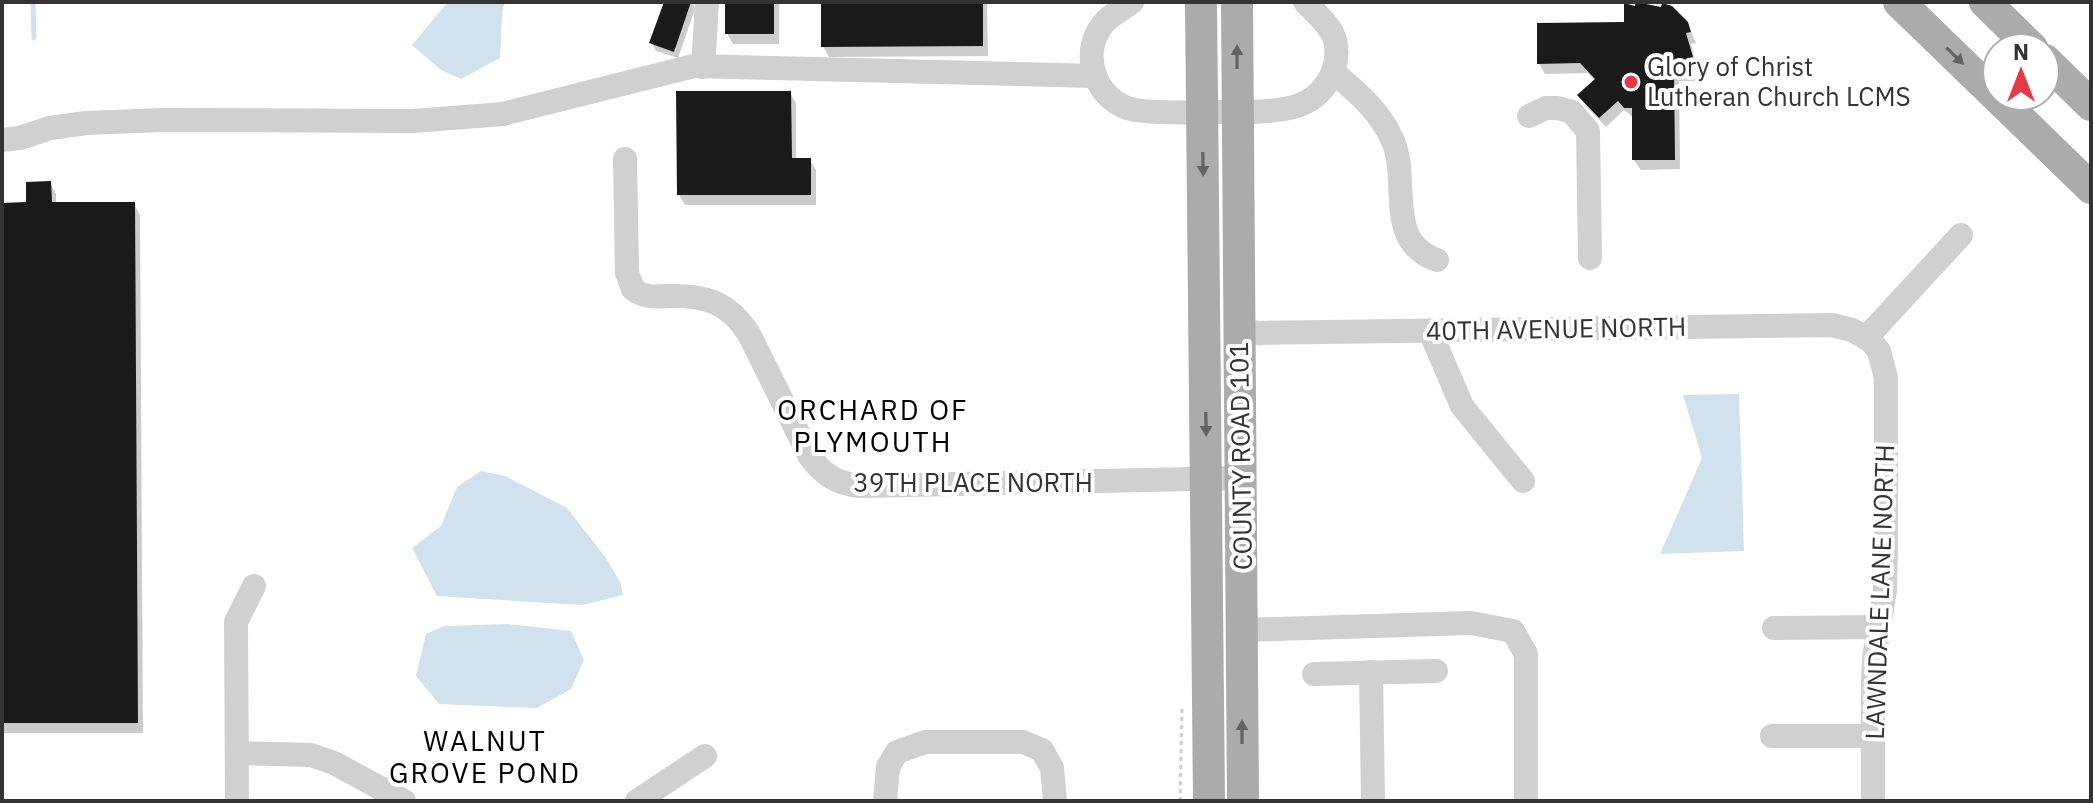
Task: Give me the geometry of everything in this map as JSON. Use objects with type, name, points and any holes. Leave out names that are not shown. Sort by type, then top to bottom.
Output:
[{"type":"main road","name":"COUNTY ROAD 101","points":[[1201,2],[1209,801]]},
{"type":"main road","name":"COUNTY ROAD 101","points":[[1237,2],[1243,801]]},
{"type":"main road","points":[[1899,2],[2091,188]]},
{"type":"main road","points":[[1985,2],[2016,32]]},
{"type":"main road","points":[[2061,76],[2091,105]]},
{"type":"street","points":[[703,67],[707,2]]},
{"type":"street","points":[[1132,2],[1107,19],[1094,39],[1091,52],[1095,76],[1103,91],[1116,103],[1134,110],[1203,112],[1291,108],[1313,100],[1333,72],[1335,39],[1326,24],[1305,2]]},
{"type":"street","points":[[2,140],[86,123],[163,120],[413,121],[503,114],[694,66],[1095,76]]},
{"type":"street","points":[[1333,72],[1378,114],[1393,140],[1401,164],[1403,228],[1418,250],[1437,260]]},
{"type":"street","points":[[1529,116],[1538,111],[1558,108],[1572,112],[1588,131],[1590,258]]},
{"type":"street","name":"39TH PLACE NORTH","points":[[625,159],[627,273],[633,289],[640,295],[707,299],[738,318],[749,334],[810,457],[822,473],[839,483],[859,486],[1241,478]]},
{"type":"street","points":[[1868,339],[1961,235]]},
{"type":"street","name":"40TH AVENUE NORTH","points":[[1239,331],[1832,325],[1852,330],[1868,339]]},
{"type":"street","points":[[1430,331],[1462,406],[1523,481]]},
{"type":"street","name":"LAWNDALE LANE NORTH","points":[[1868,339],[1879,351],[1886,378],[1885,590],[1874,658],[1873,801]]},
{"type":"street","points":[[237,801],[236,622],[254,586]]},
{"type":"street","points":[[1242,630],[1471,623],[1513,631],[1526,654],[1526,798]]},
{"type":"street","points":[[1774,628],[1879,627]]},
{"type":"street","points":[[1314,674],[1436,671]]},
{"type":"street","points":[[1371,672],[1373,801]]},
{"type":"street","points":[[1772,736],[1873,736]]},
{"type":"street","points":[[885,801],[888,767],[897,752],[908,746],[925,742],[1023,742],[1042,750],[1052,768],[1055,801]]},
{"type":"street","points":[[237,753],[311,755],[334,763],[404,801]]},
{"type":"street","points":[[637,801],[705,756]]},
{"type":"water","points":[[448,2],[505,2],[500,58],[461,79],[441,70],[412,45]]},
{"type":"water","points":[[1739,394],[1744,551],[1660,554],[1702,458],[1683,395]]},
{"type":"water","points":[[481,471],[505,476],[567,508],[606,558],[621,584],[623,595],[583,605],[437,596],[412,548],[441,526],[457,487]]},
{"type":"water","points":[[508,624],[571,631],[584,660],[571,689],[537,708],[439,704],[416,676],[426,634],[444,626]]},
{"type":"building","points":[[664,2],[691,2],[674,52],[649,43]]},
{"type":"building","points":[[725,2],[774,2],[774,34],[725,34]]},
{"type":"building","points":[[821,2],[983,2],[983,46],[821,47]]},
{"type":"building","name":"Glory of Christ Lutheran Church LCMS","points":[[1636,2],[1672,6],[1688,22],[1691,32],[1686,33],[1693,57],[1688,58],[1691,71],[1674,71],[1675,160],[1632,160],[1632,108],[1624,108],[1618,101],[1599,118],[1577,95],[1595,79],[1580,63],[1537,64],[1537,23],[1624,22],[1624,3],[1635,6]]},
{"type":"building","points":[[676,91],[791,91],[792,158],[811,158],[811,195],[677,195]]},
{"type":"building","points":[[51,181],[52,202],[135,202],[138,723],[2,723],[2,203],[26,202],[26,182]]},
{"type":"waterway","points":[[33,2],[34,38]]},
{"type":"place","name":"Glory of Christ Lutheran Church LCMS","points":[[1631,82]]},
{"type":"district","name":"ORCHARD OF PLYMOUTH","points":[[873,426]]},
{"type":"district","name":"WALNUT GROVE POND","points":[[485,757]]}]
